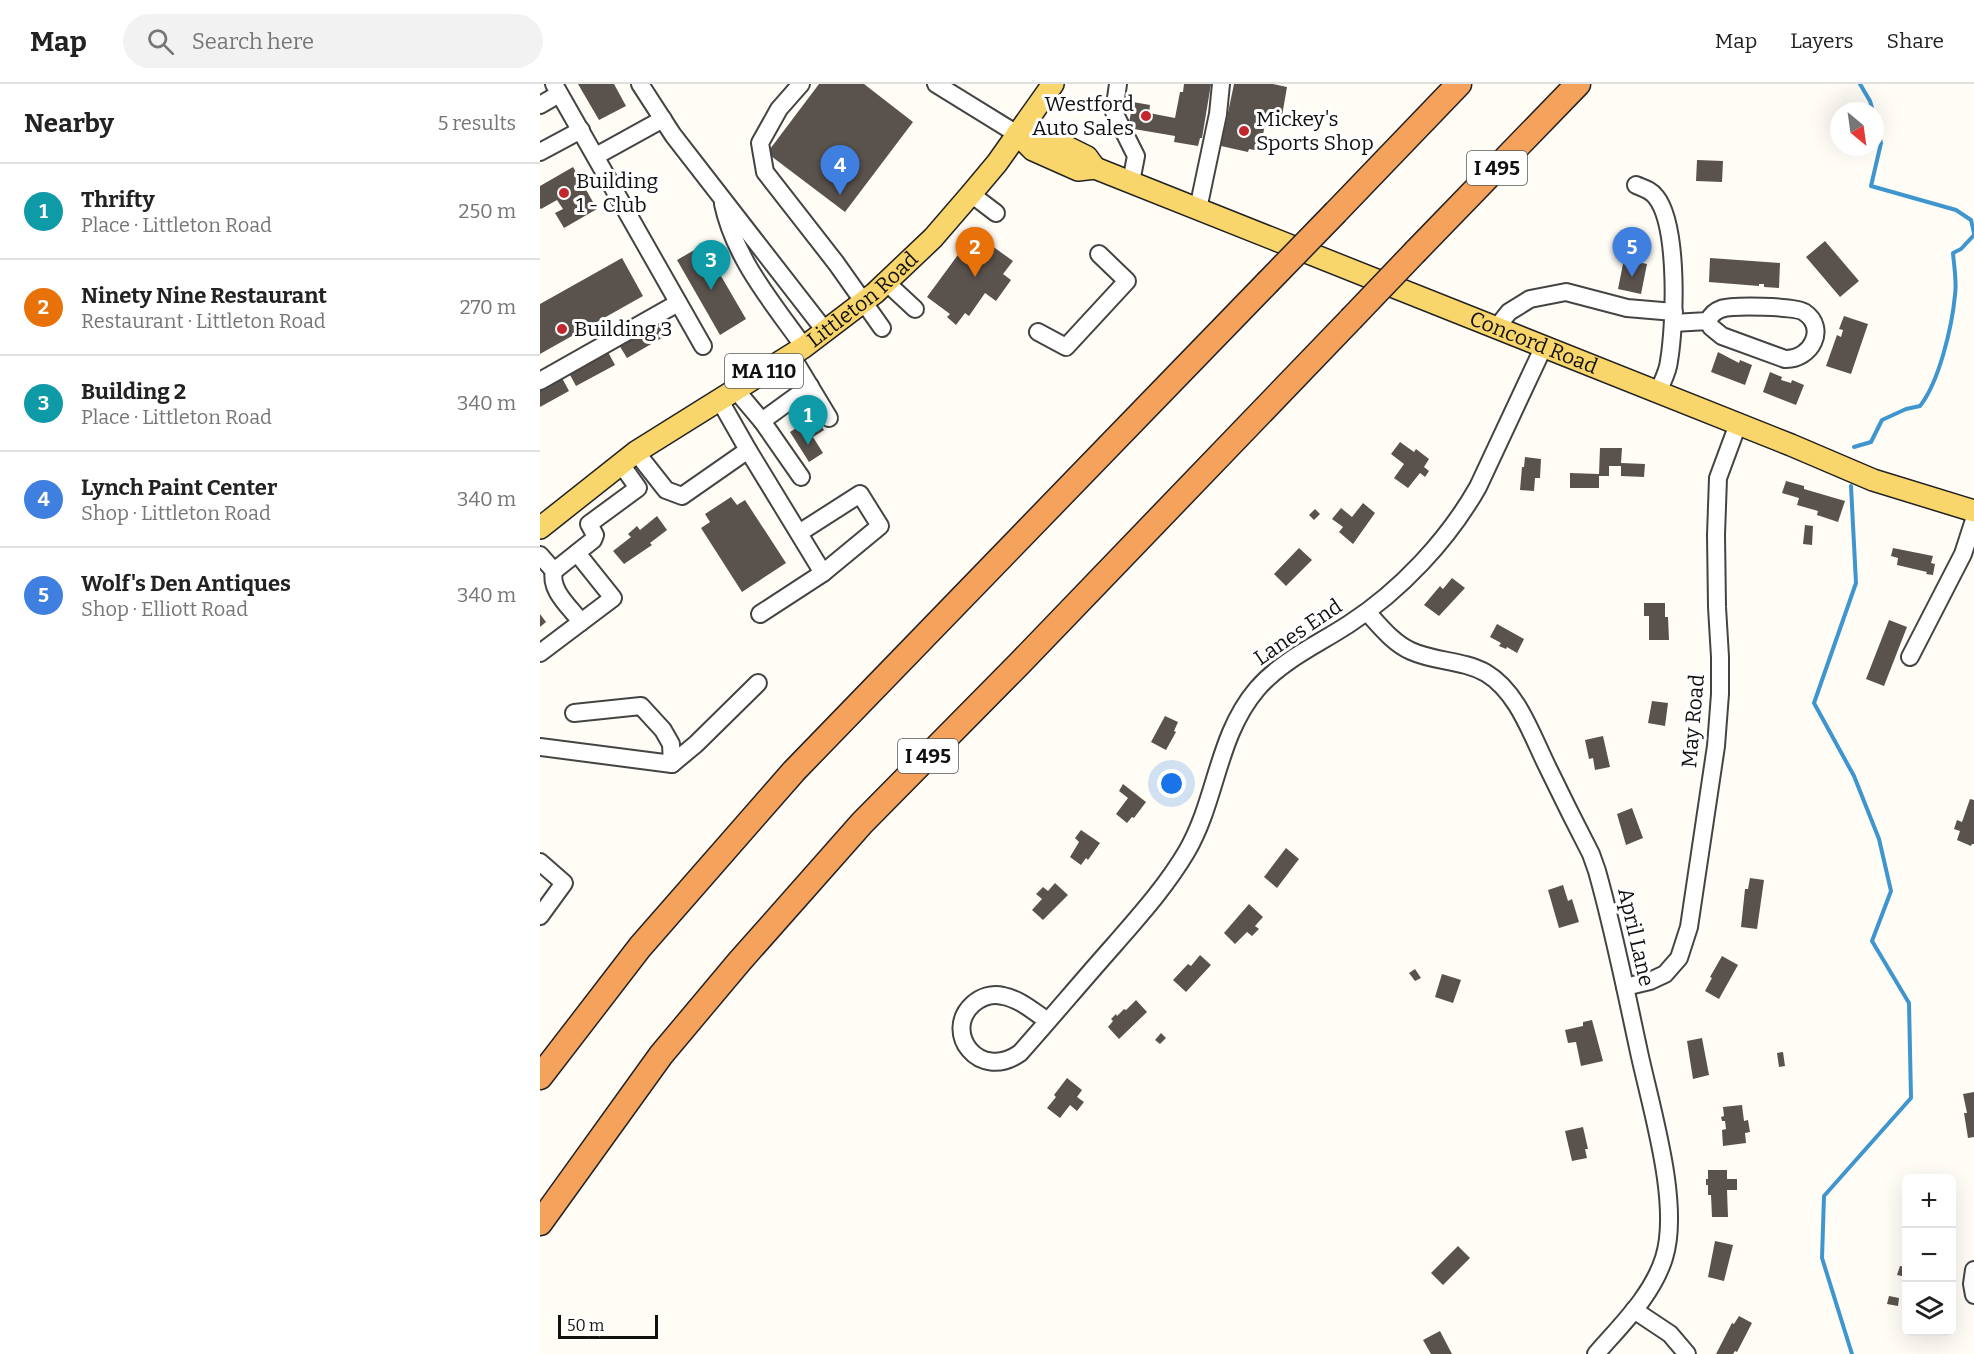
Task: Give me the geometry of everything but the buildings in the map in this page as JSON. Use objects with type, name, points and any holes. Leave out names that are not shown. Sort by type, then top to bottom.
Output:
[{"type":"highway","points":[[540,1077],[640,947],[794,771],[1459,84]]},
{"type":"highway","name":"I 495","points":[[540,1223],[661,1055],[739,962],[862,823],[1020,663],[1578,84]]},
{"type":"main road","name":"Littleton Road","points":[[540,528],[628,458],[826,332],[864,303],[933,238],[971,194],[997,163],[1053,84]]},
{"type":"main road","name":"Concord Road","points":[[1017,134],[1033,150],[1078,170],[1095,168],[1497,327],[1872,480],[1974,511]]},
{"type":"street","points":[[640,84],[663,119],[826,332]]},
{"type":"street","points":[[801,84],[779,109],[760,143],[765,172],[882,328]]},
{"type":"street","points":[[936,84],[1017,134]]},
{"type":"street","points":[[1118,84],[1114,112],[1136,156],[1131,182]]},
{"type":"street","points":[[1198,209],[1218,114],[1221,84]]},
{"type":"street","points":[[540,105],[557,89],[703,346]]},
{"type":"street","points":[[596,156],[663,119]]},
{"type":"street","points":[[540,152],[581,130]]},
{"type":"street","points":[[1636,185],[1651,192],[1656,198],[1666,219],[1671,246],[1673,318],[1669,365],[1658,392]]},
{"type":"street","points":[[971,194],[996,213]]},
{"type":"street","points":[[722,197],[726,217],[750,270],[797,351],[810,386],[829,418]]},
{"type":"street","points":[[1038,332],[1066,346],[1127,281],[1099,254]]},
{"type":"street","points":[[887,283],[915,309]]},
{"type":"street","points":[[1497,327],[1509,312],[1530,299],[1566,292],[1673,318],[1708,321]]},
{"type":"street","points":[[540,381],[678,303]]},
{"type":"street","points":[[1729,308],[1797,309],[1809,316],[1815,329],[1814,343],[1805,354],[1785,359],[1722,336],[1711,327],[1708,321],[1716,311],[1729,308]]},
{"type":"street","name":"Lanes End","points":[[1048,1021],[1011,998],[989,995],[969,1007],[962,1029],[964,1041],[970,1051],[979,1058],[1000,1063],[1011,1060],[1020,1053],[1048,1021],[1164,887],[1186,852],[1202,820],[1228,736],[1246,702],[1270,675],[1367,612],[1384,599],[1423,560],[1468,504],[1487,469],[1544,346]]},
{"type":"street","points":[[762,421],[810,386]]},
{"type":"street","points":[[727,394],[762,421],[801,477]]},
{"type":"street","points":[[727,394],[748,450],[823,573]]},
{"type":"street","name":"May Road","points":[[1625,987],[1650,981],[1665,974],[1679,957],[1689,927],[1716,747],[1720,694],[1716,535],[1718,478],[1738,424]]},
{"type":"street","points":[[628,458],[666,489],[682,496],[748,450]]},
{"type":"street","points":[[581,622],[554,586],[552,579],[554,571],[593,540],[595,535],[590,524],[638,488],[628,458]]},
{"type":"street","points":[[760,614],[823,573],[880,526],[860,494],[799,533]]},
{"type":"street","points":[[1910,657],[1963,554],[1974,520]]},
{"type":"street","points":[[540,652],[613,598],[577,553]]},
{"type":"street","points":[[540,555],[554,571]]},
{"type":"street","name":"April Lane","points":[[1367,612],[1402,646],[1424,656],[1476,669],[1499,683],[1508,693],[1523,718],[1591,854],[1607,905],[1662,1157],[1669,1203],[1668,1241],[1657,1275],[1634,1310],[1596,1354]]},
{"type":"street","points":[[540,747],[672,764],[696,744],[758,683]]},
{"type":"street","points":[[574,714],[641,706],[663,730],[671,744],[672,764]]},
{"type":"street","points":[[540,862],[564,883],[540,916]]},
{"type":"street","points":[[1974,1270],[1974,1295]]},
{"type":"street","points":[[1634,1310],[1670,1334],[1687,1354]]},
{"type":"waterway","points":[[1860,84],[1870,102]]},
{"type":"waterway","points":[[1878,156],[1871,186],[1956,210],[1971,220],[1974,233]]},
{"type":"waterway","points":[[1854,447],[1871,442],[1882,420],[1906,409],[1920,406],[1927,396],[1944,354],[1951,322],[1956,290],[1953,253],[1961,249],[1974,235]]},
{"type":"waterway","points":[[1851,486],[1856,583],[1814,703],[1854,776],[1879,839],[1891,891],[1872,941],[1909,1003],[1911,1098],[1824,1196],[1822,1258],[1852,1354]]},
{"type":"place","name":"Westford Auto Sales","points":[[1146,116]]},
{"type":"place","name":"Mickey's Sports Shop","points":[[1244,131]]},
{"type":"place","name":"Building 1 - Club","points":[[564,193]]},
{"type":"place","name":"Lynch Paint Center","points":[[840,195]]},
{"type":"place","name":"Ninety Nine Restaurant","points":[[975,277]]},
{"type":"place","name":"Wolf's Den Antiques","points":[[1632,277]]},
{"type":"place","name":"Building 2","points":[[711,290]]},
{"type":"place","name":"Building 3","points":[[562,329]]},
{"type":"place","name":"Thrifty","points":[[808,445]]}]
